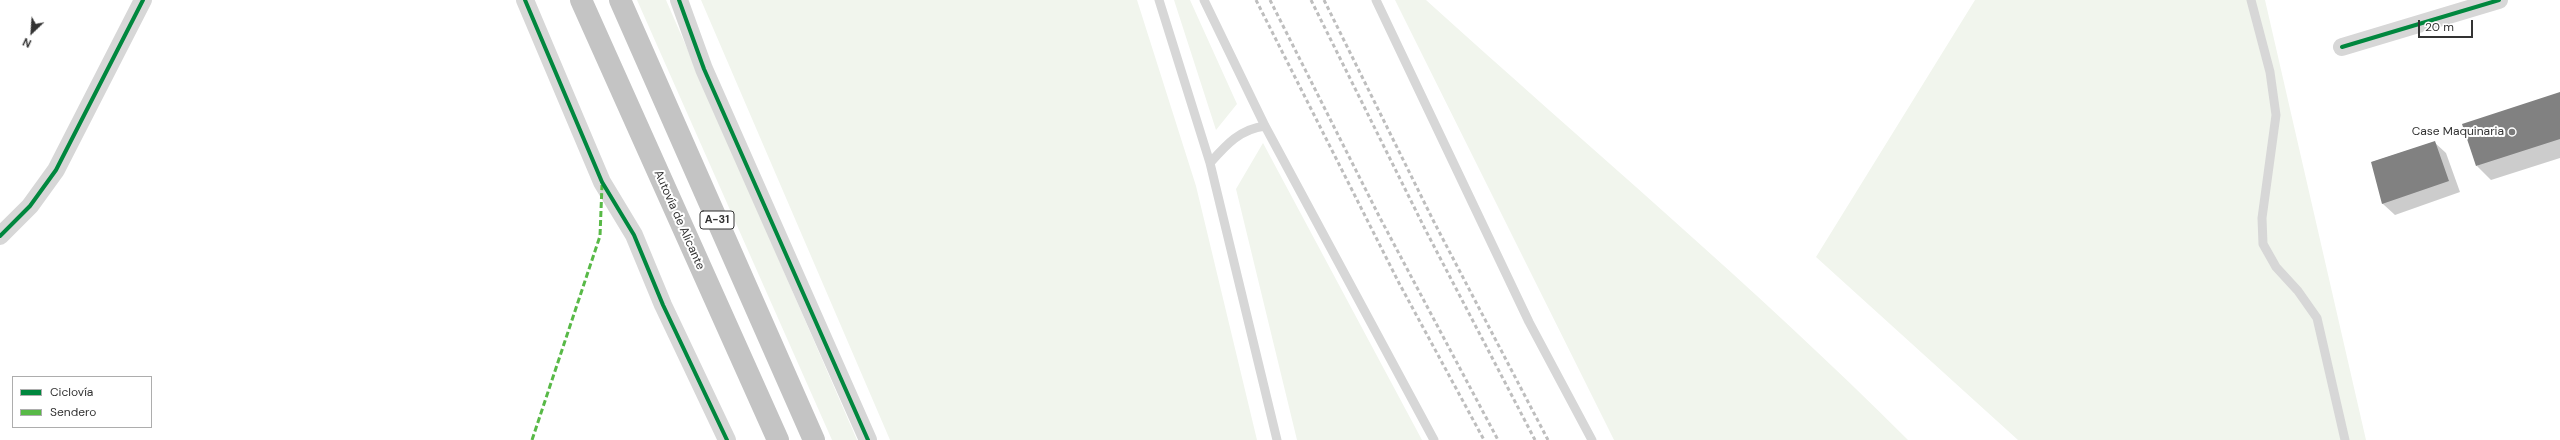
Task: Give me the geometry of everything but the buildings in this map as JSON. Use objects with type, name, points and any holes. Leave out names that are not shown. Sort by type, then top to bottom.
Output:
[{"type":"highway","name":"Autovía de Alicante","points":[[581,0],[778,440]]},
{"type":"highway","name":"A-31","points":[[620,0],[814,440]]},
{"type":"street","points":[[0,236],[30,206],[56,170],[143,0]]},
{"type":"street","points":[[526,0],[602,182],[634,235],[660,299],[727,440]]},
{"type":"street","points":[[678,0],[704,69],[868,440]]},
{"type":"street","points":[[2342,47],[2499,0]]},
{"type":"lane","points":[[1160,0],[1210,163],[1277,440]]},
{"type":"lane","points":[[1204,0],[1265,126],[1434,440]]},
{"type":"lane","points":[[1376,0],[1529,322],[1592,440]]},
{"type":"lane","points":[[2251,0],[2270,72],[2276,115],[2262,218],[2263,244],[2276,267],[2298,291],[2317,318],[2345,440]]},
{"type":"lane","points":[[1210,163],[1229,141],[1252,128],[1265,126]]},
{"type":"shaded area","points":[[637,0],[666,0],[857,440],[832,440]]},
{"type":"shaded area","points":[[701,0],[1137,0],[1196,186],[1257,440],[890,440]]},
{"type":"shaded area","points":[[1174,0],[1190,0],[1237,104],[1216,130]]},
{"type":"shaded area","points":[[1395,0],[1426,0],[1670,217],[1850,383],[1908,440],[1614,440]]},
{"type":"shaded area","points":[[1975,0],[2265,0],[2366,440],[2018,440],[1816,257]]},
{"type":"shaded area","points":[[1263,143],[1422,440],[1297,440],[1236,189]]},
{"type":"railway","points":[[1256,0],[1399,283],[1484,440]]},
{"type":"railway","points":[[1270,0],[1379,216],[1498,440]]},
{"type":"railway","points":[[1311,0],[1425,229],[1535,440]]},
{"type":"railway","points":[[1324,0],[1434,222],[1548,440]]},
{"type":"marked path","points":[[532,440],[600,236],[602,185]]},
{"type":"cycle path","points":[[0,236],[30,206],[56,170],[143,0]]},
{"type":"cycle path","points":[[525,0],[602,182],[634,235],[663,305],[727,440]]},
{"type":"cycle path","points":[[679,0],[704,69],[868,440]]},
{"type":"cycle path","points":[[2342,47],[2499,0]]},
{"type":"place","name":"Case Maquinaria","points":[[2512,132]]}]
